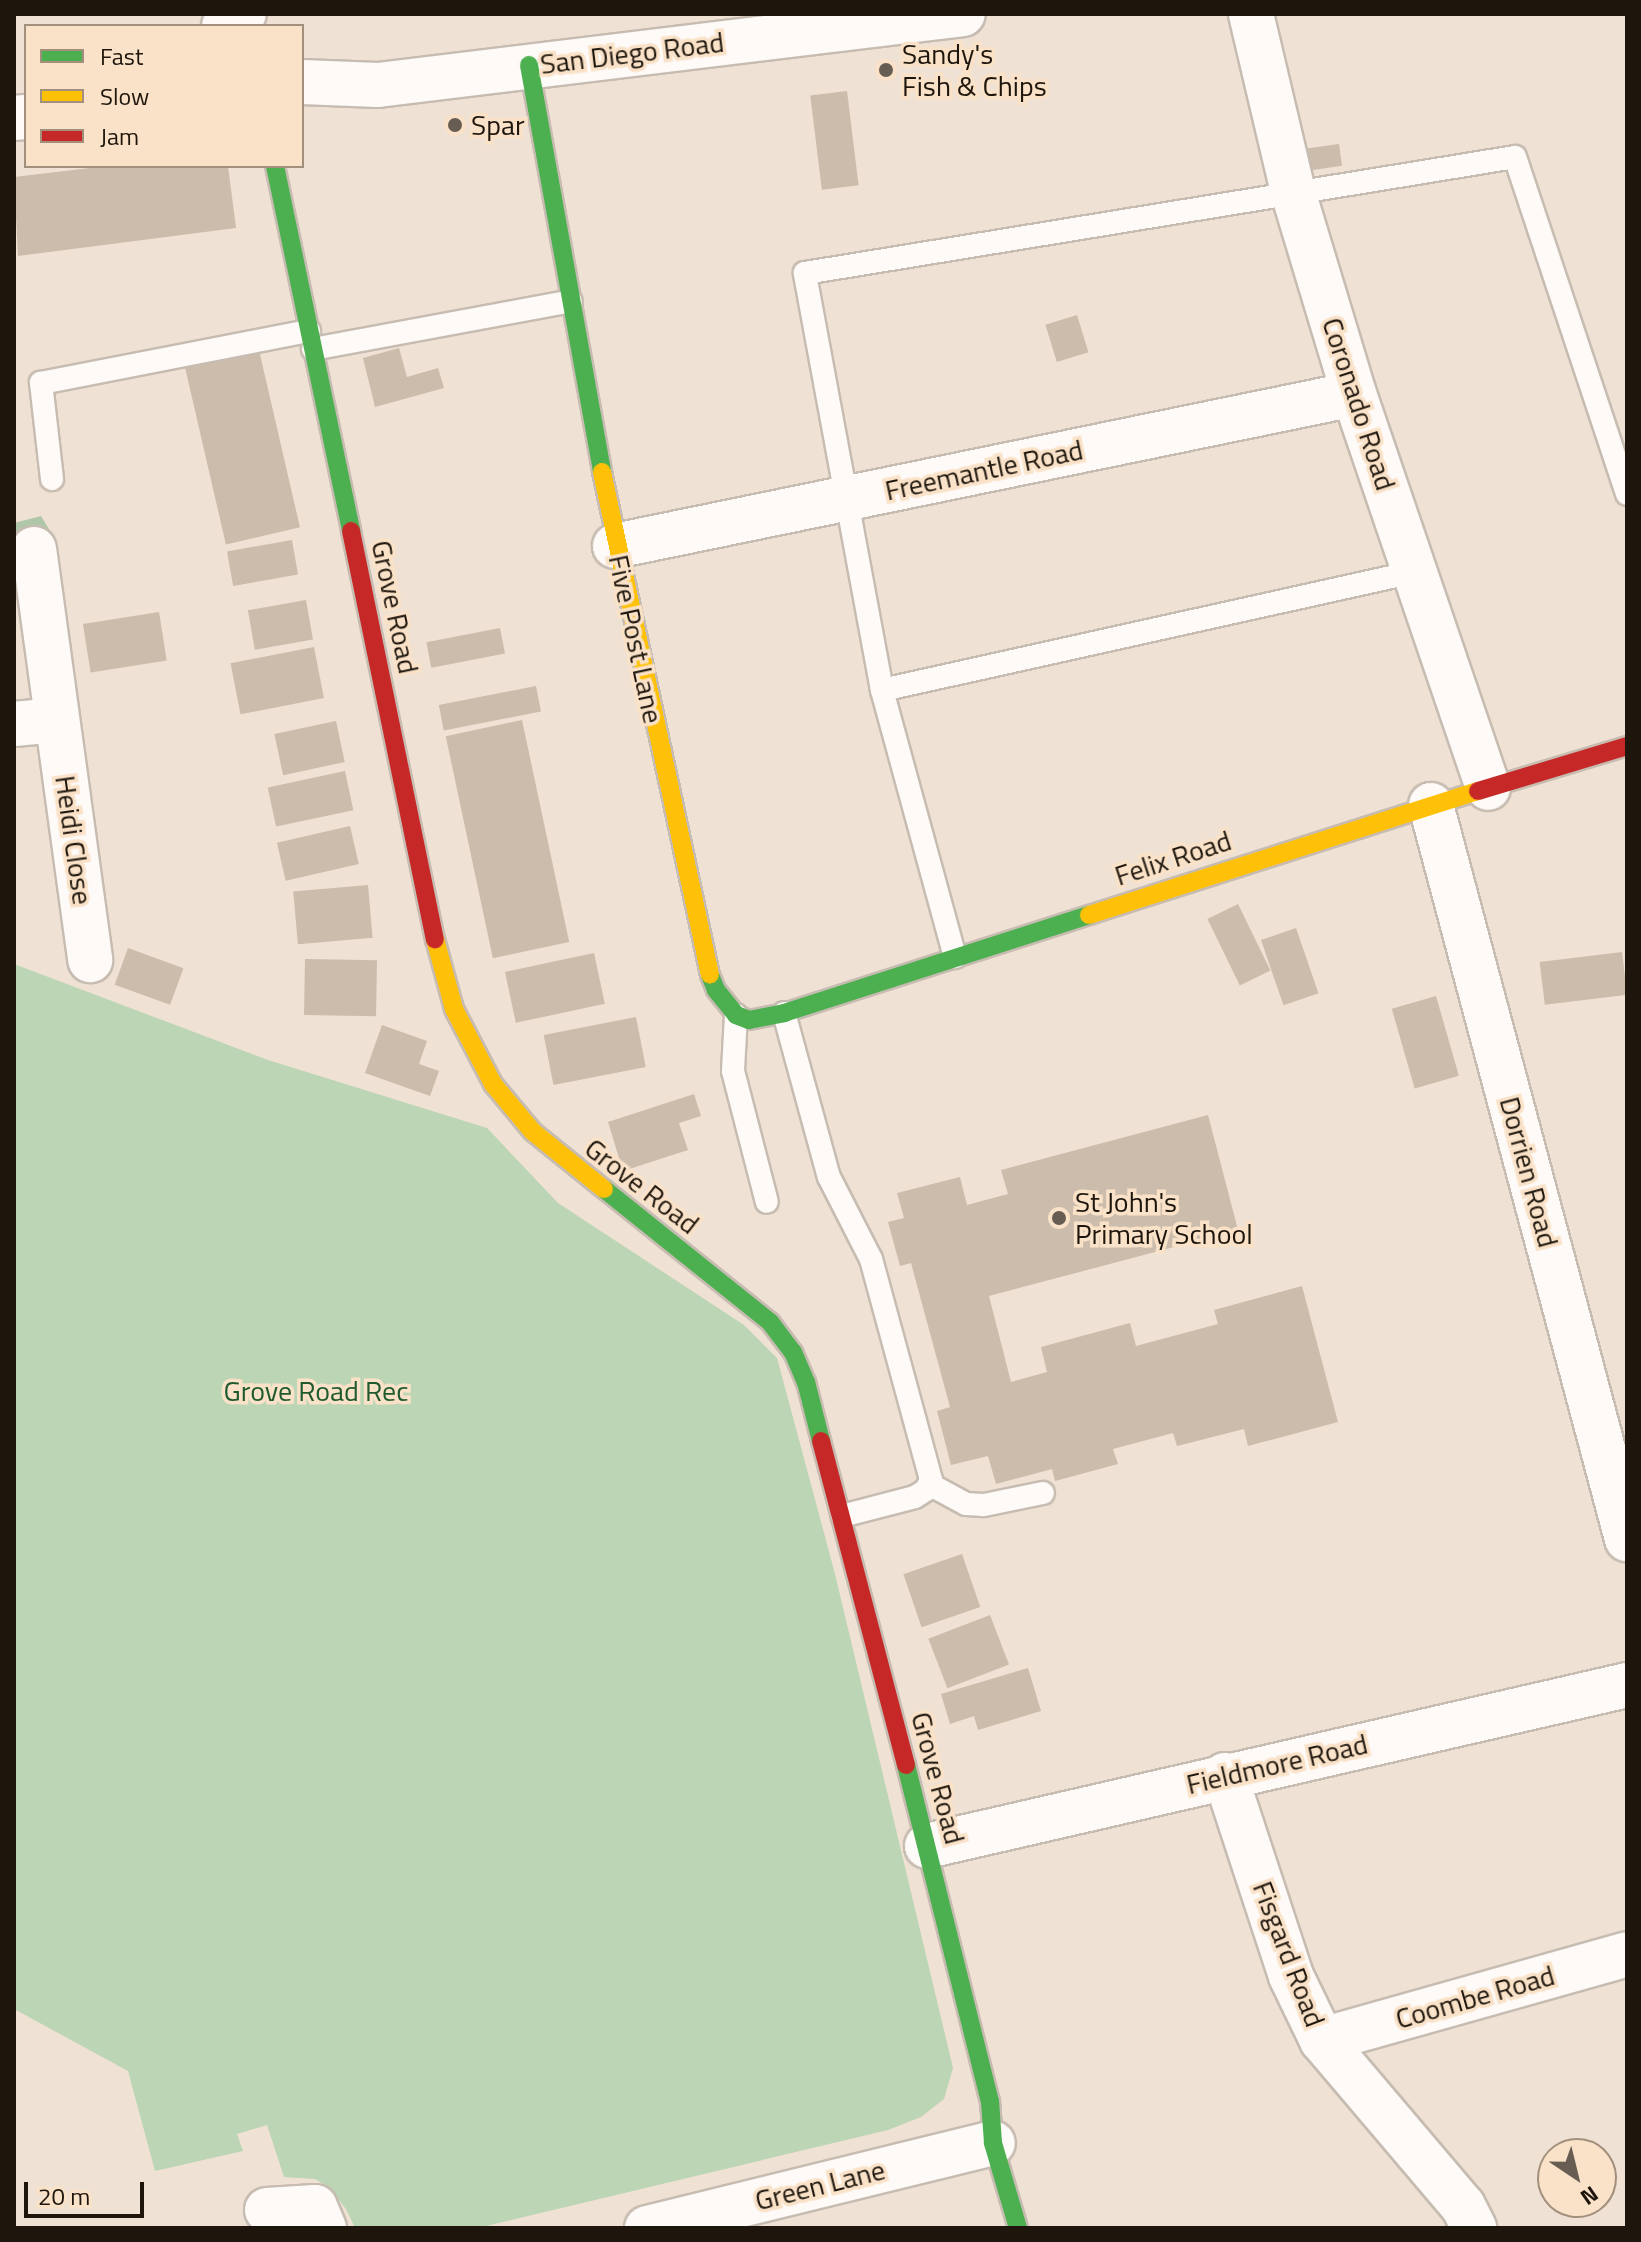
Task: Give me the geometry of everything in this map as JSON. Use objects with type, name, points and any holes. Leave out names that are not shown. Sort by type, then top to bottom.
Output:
[{"type":"street","points":[[226,24],[244,14]]},
{"type":"street","name":"San Diego Road","points":[[304,82],[378,85],[963,14]]},
{"type":"street","name":"Coronado Road","points":[[1251,14],[1293,192],[1354,394],[1488,788]]},
{"type":"street","name":"Five Post Lane","points":[[529,65],[615,546],[709,972],[716,990],[736,1015]]},
{"type":"street","name":"Grove Road","points":[[275,168],[443,976],[466,1035],[493,1084],[533,1132],[770,1322],[793,1352],[806,1382],[927,1846],[990,2101],[993,2143],[1018,2228]]},
{"type":"street","name":"Freemantle Road","points":[[615,546],[1354,394]]},
{"type":"street","name":"Heidi Close","points":[[34,549],[90,960]]},
{"type":"street","points":[[14,724],[57,720]]},
{"type":"street","name":"Felix Road","points":[[736,1015],[749,1020],[784,1013],[1431,805],[1627,746]]},
{"type":"street","name":"Dorrien Road","points":[[1431,805],[1627,1539]]},
{"type":"street","name":"Fieldmore Road","points":[[927,1846],[1627,1685]]},
{"type":"street","name":"Fisgard Road","points":[[1225,1775],[1291,1976],[1322,2040],[1463,2206],[1474,2228]]},
{"type":"street","name":"Coombe Road","points":[[1322,2040],[1627,1954]]},
{"type":"street","name":"Green Lane","points":[[647,2228],[993,2143]]},
{"type":"street","points":[[267,2210],[315,2207],[324,2228]]},
{"type":"lane","points":[[955,957],[882,690],[805,273],[1515,157],[1627,494]]},
{"type":"lane","points":[[52,479],[41,383],[571,301]]},
{"type":"lane","points":[[882,690],[1414,572]]},
{"type":"lane","points":[[784,1013],[829,1177],[871,1259],[928,1462],[929,1484],[915,1497],[842,1516]]},
{"type":"lane","points":[[736,1015],[733,1071],[767,1202]]},
{"type":"lane","points":[[929,1484],[966,1504],[984,1505],[1043,1493]]},
{"type":"green space","points":[[41,516],[50,531],[14,549],[14,523]]},
{"type":"green space","name":"Grove Road Rec","points":[[14,964],[268,1060],[487,1128],[558,1203],[744,1325],[777,1358],[835,1574],[953,2068],[944,2099],[921,2117],[888,2130],[478,2228],[355,2228],[346,2209],[327,2186],[315,2179],[284,2177],[267,2125],[237,2134],[243,2151],[155,2171],[128,2071],[14,2009]]},
{"type":"building","points":[[847,91],[859,185],[822,190],[810,96]]},
{"type":"building","points":[[1339,144],[1342,166],[1309,170],[1306,149]]},
{"type":"building","points":[[90,168],[228,168],[236,228],[18,256],[14,177]]},
{"type":"building","points":[[1077,315],[1088,352],[1057,362],[1045,325]]},
{"type":"building","points":[[399,348],[407,377],[438,368],[444,388],[375,407],[363,358]]},
{"type":"building","points":[[259,350],[300,527],[226,544],[185,367]]},
{"type":"building","points":[[292,540],[298,574],[233,586],[227,551]]},
{"type":"building","points":[[306,600],[313,639],[255,650],[248,610]]},
{"type":"building","points":[[159,612],[167,660],[91,672],[83,624]]},
{"type":"building","points":[[500,628],[505,654],[431,668],[426,642]]},
{"type":"building","points":[[314,647],[324,698],[240,714],[231,663]]},
{"type":"building","points":[[536,686],[541,712],[444,730],[439,705]]},
{"type":"building","points":[[522,720],[569,942],[493,958],[446,736]]},
{"type":"building","points":[[336,721],[345,762],[283,775],[274,734]]},
{"type":"building","points":[[345,771],[353,810],[276,827],[268,787]]},
{"type":"building","points":[[350,826],[359,864],[286,881],[277,843]]},
{"type":"building","points":[[368,885],[373,938],[298,944],[293,892]]},
{"type":"building","points":[[1238,904],[1270,971],[1240,985],[1207,919]]},
{"type":"building","points":[[1296,928],[1318,993],[1283,1005],[1261,940]]},
{"type":"building","points":[[128,948],[183,968],[170,1005],[115,985]]},
{"type":"building","points":[[1622,952],[1627,995],[1545,1005],[1540,962]]},
{"type":"building","points":[[594,953],[605,1004],[516,1023],[505,972]]},
{"type":"building","points":[[305,959],[377,960],[376,1016],[304,1015]]},
{"type":"building","points":[[1436,996],[1459,1076],[1415,1088],[1392,1009]]},
{"type":"building","points":[[636,1017],[646,1067],[553,1085],[544,1035]]},
{"type":"building","points":[[382,1025],[427,1041],[419,1064],[439,1071],[430,1096],[365,1073]]},
{"type":"building","points":[[694,1094],[701,1116],[679,1123],[688,1150],[623,1171],[608,1122]]},
{"type":"building","points":[[1208,1115],[1238,1230],[989,1296],[1011,1382],[1047,1372],[1041,1347],[1130,1323],[1136,1346],[1218,1324],[1214,1310],[1302,1286],[1338,1422],[1248,1446],[1244,1429],[1177,1446],[1173,1433],[1113,1449],[1118,1464],[1055,1481],[1052,1469],[996,1484],[988,1456],[951,1465],[937,1411],[950,1407],[911,1263],[900,1266],[888,1222],[904,1218],[897,1193],[960,1177],[967,1205],[1008,1194],[1001,1170]]},
{"type":"building","points":[[962,1554],[980,1607],[922,1627],[903,1574]]},
{"type":"building","points":[[990,1615],[1009,1664],[947,1688],[928,1639]]},
{"type":"building","points":[[1028,1668],[1041,1711],[978,1730],[974,1716],[950,1724],[941,1694]]},
{"type":"traffic: fast","points":[[529,65],[602,472]]},
{"type":"traffic: fast","points":[[275,168],[351,531]]},
{"type":"traffic: fast","points":[[710,975],[716,990],[736,1015],[749,1020],[784,1013],[1089,915]]},
{"type":"traffic: fast","points":[[604,1189],[770,1322],[793,1352],[806,1382],[821,1441]]},
{"type":"traffic: fast","points":[[906,1765],[990,2101],[993,2143],[1018,2228]]},
{"type":"traffic: slow","points":[[602,472],[710,975]]},
{"type":"traffic: slow","points":[[1089,915],[1478,791]]},
{"type":"traffic: slow","points":[[435,939],[454,1009],[493,1084],[533,1132],[604,1189]]},
{"type":"traffic: jam","points":[[351,531],[435,939]]},
{"type":"traffic: jam","points":[[1478,791],[1627,746]]},
{"type":"traffic: jam","points":[[821,1441],[906,1765]]},
{"type":"place","name":"Sandy's Fish & Chips","points":[[886,70]]},
{"type":"place","name":"Spar","points":[[455,125]]},
{"type":"place","name":"St John's Primary School","points":[[1059,1218]]}]
